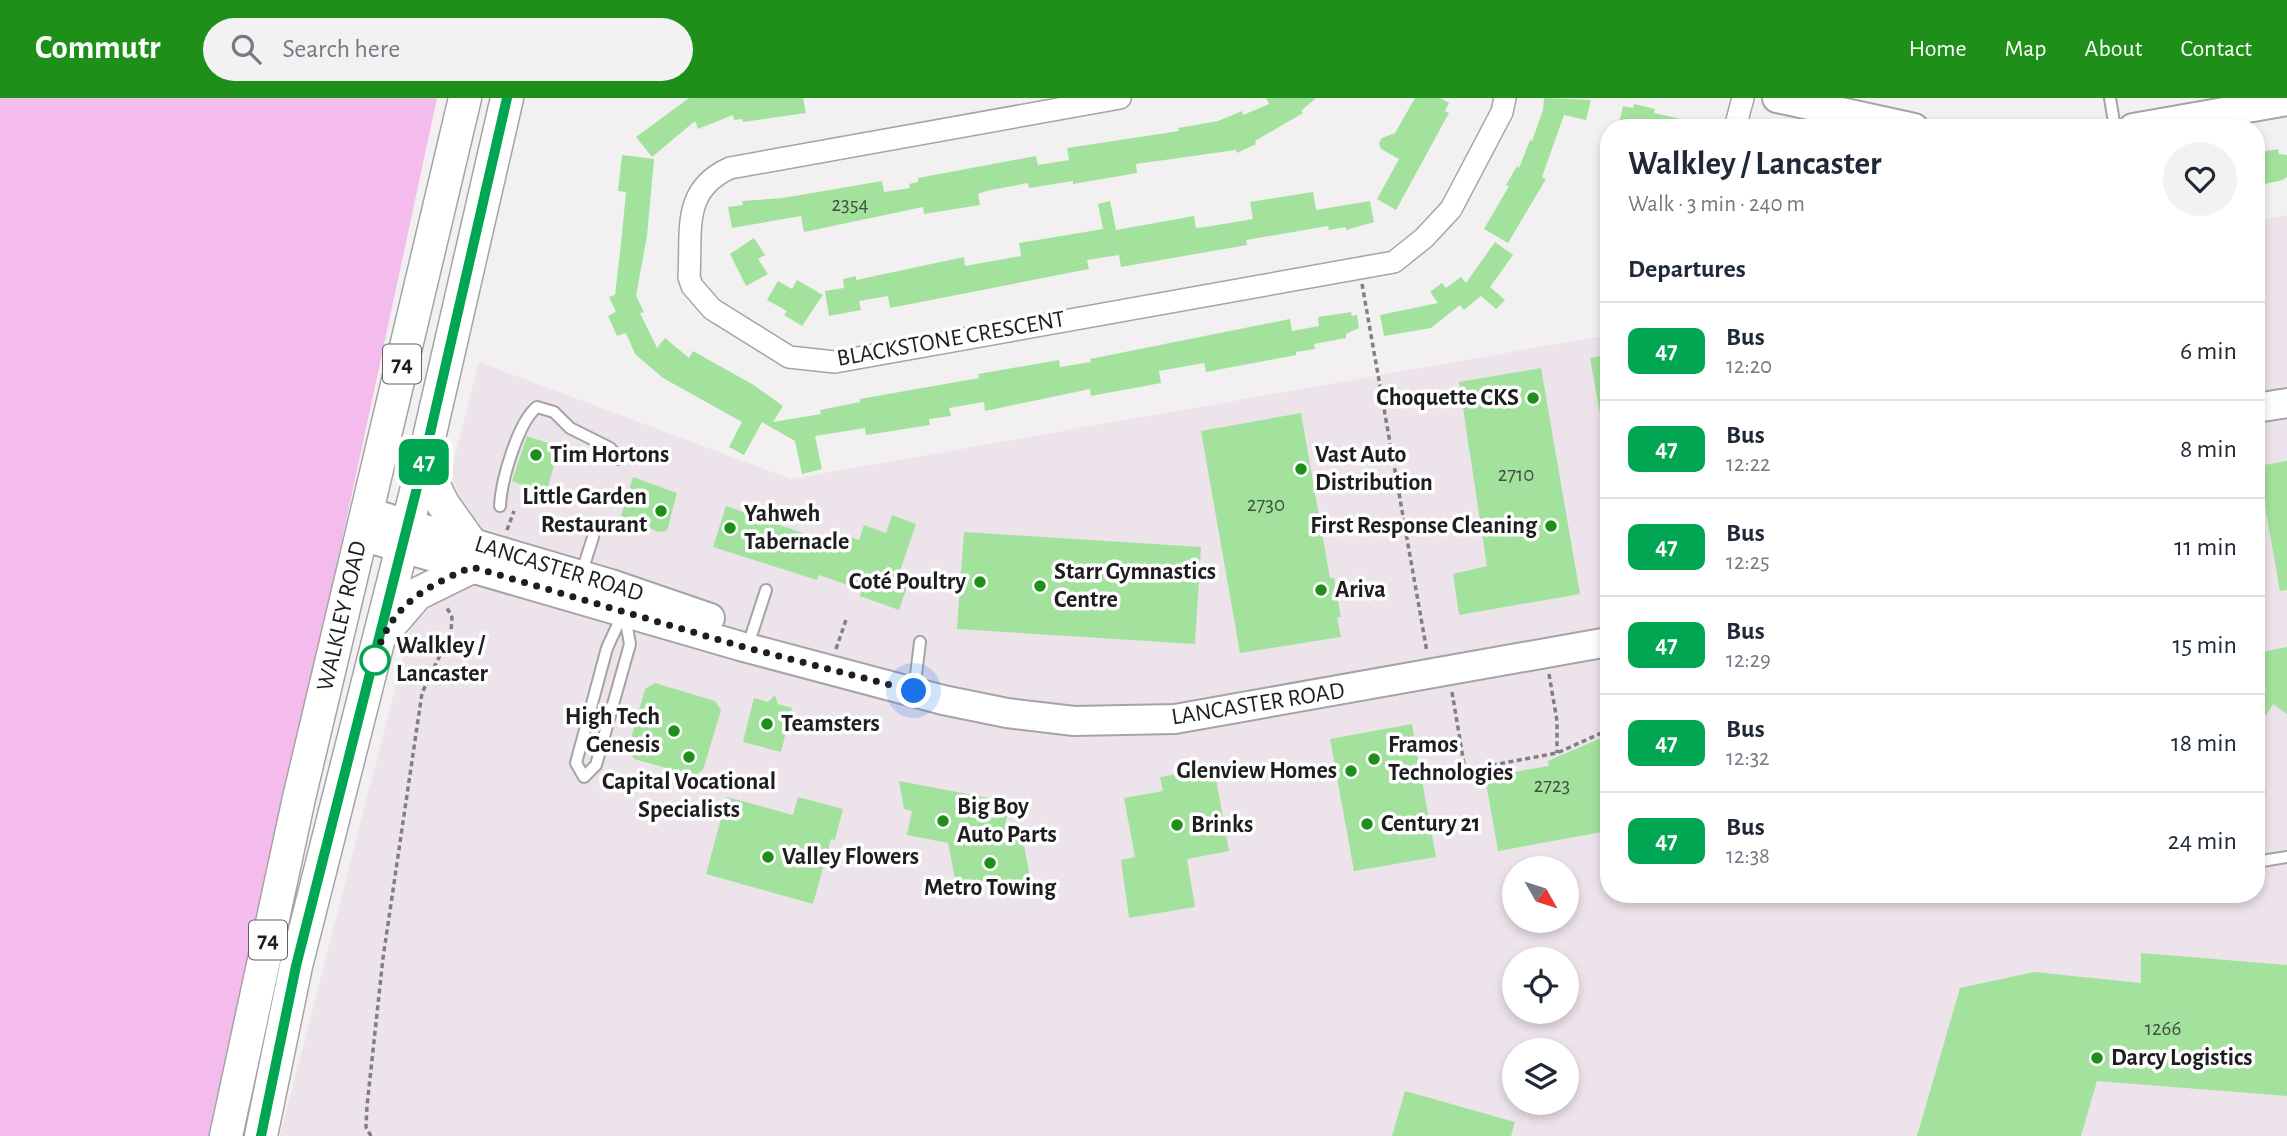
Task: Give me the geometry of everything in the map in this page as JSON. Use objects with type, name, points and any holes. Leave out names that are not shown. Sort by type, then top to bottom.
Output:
[{"type":"main road","name":"WALKLEY ROAD","points":[[226,1136],[299,798],[465,98]]},
{"type":"main road","name":"WALKLEY ROAD","points":[[261,1136],[296,966],[423,464],[507,98]]},
{"type":"main road","points":[[380,638],[398,613],[417,594],[471,554],[423,464]]},
{"type":"street","name":"BLACKSTONE CRESCENT","points":[[1120,98],[730,167],[714,174],[699,189],[693,204],[689,277],[692,286],[712,309],[789,357],[835,362],[1394,262],[1424,238],[1451,209],[1502,112],[1505,98]]},
{"type":"street","points":[[1737,119],[1743,98]]},
{"type":"street","points":[[1777,98],[1873,119]]},
{"type":"street","points":[[2184,119],[2287,101]]},
{"type":"street","points":[[2265,407],[2287,403]]},
{"type":"street","name":"LANCASTER ROAD","points":[[364,524],[471,554],[624,611],[750,640]]},
{"type":"street","name":"LANCASTER ROAD","points":[[471,554],[581,575],[750,640],[911,690],[1007,713],[1101,723],[1175,719],[1442,682],[1600,644]]},
{"type":"lane","points":[[2110,98],[2114,119]]},
{"type":"lane","points":[[500,506],[500,491],[526,416],[537,407],[554,412],[570,428],[610,448],[619,459]]},
{"type":"lane","points":[[581,575],[593,537]]},
{"type":"lane","points":[[750,640],[766,590]]},
{"type":"lane","points":[[624,611],[630,644],[596,765],[584,777],[576,763],[582,734],[607,648],[624,611]]},
{"type":"lane","points":[[911,690],[920,642]]},
{"type":"lane","points":[[2265,861],[2287,857]]},
{"type":"path","points":[[1359,268],[1442,682],[1465,770]]},
{"type":"path","points":[[506,532],[514,511]]},
{"type":"path","points":[[371,1136],[366,1127],[367,1106],[383,958],[422,693],[451,632],[452,617],[443,603]]},
{"type":"path","points":[[835,651],[847,617]]},
{"type":"path","points":[[1549,672],[1557,721],[1557,752]]},
{"type":"path","points":[[1450,773],[1557,752],[1600,733]]},
{"type":"shaded area","points":[[0,98],[437,98],[214,1136],[0,1136]]},
{"type":"shaded area","points":[[2287,215],[2287,1136],[280,1136],[479,362],[791,479],[1600,336],[1600,903],[2265,903],[2265,219]]},
{"type":"building","points":[[689,98],[803,98],[806,113],[743,122],[742,119],[734,120],[733,115],[698,129],[695,121],[652,157],[636,137]]},
{"type":"building","points":[[1266,98],[1316,98],[1301,111],[1303,113],[1255,141],[1256,144],[1237,153],[1236,150],[1136,164],[1137,173],[1073,184],[1073,181],[1029,188],[1028,183],[978,194],[980,205],[924,214],[923,207],[804,232],[801,216],[732,228],[728,207],[743,205],[742,201],[783,198],[882,181],[884,192],[910,188],[909,184],[918,182],[918,178],[1036,156],[1038,165],[1069,160],[1067,148],[1179,131],[1178,128],[1218,121],[1242,111],[1243,115],[1269,104]]},
{"type":"building","points":[[1415,98],[1440,98],[1449,103],[1445,111],[1449,113],[1396,210],[1377,199],[1399,159],[1381,149],[1379,143],[1382,138],[1395,133]]},
{"type":"building","points":[[1544,98],[1591,100],[1586,120],[1564,115],[1542,177],[1546,179],[1508,243],[1484,229],[1509,186],[1506,185],[1517,166],[1519,168],[1530,140],[1532,141],[1543,110]]},
{"type":"building","points":[[1634,104],[1655,109],[1654,113],[1681,119],[1620,119],[1623,106],[1633,108]]},
{"type":"building","points":[[2278,149],[2279,154],[2287,155],[2287,177],[2283,180],[2265,184],[2265,151]]},
{"type":"building","points":[[622,155],[654,159],[647,236],[636,296],[644,312],[640,313],[657,348],[665,338],[689,358],[693,351],[752,384],[783,406],[773,422],[821,414],[820,410],[860,402],[860,399],[979,378],[978,374],[1059,360],[1060,367],[1091,362],[1090,359],[1290,319],[1292,331],[1319,326],[1318,317],[1351,312],[1352,316],[1357,315],[1359,328],[1346,334],[1346,338],[1314,344],[1315,349],[1296,352],[1296,355],[1206,372],[1204,363],[1159,371],[1161,383],[1091,396],[1090,389],[985,411],[984,402],[949,408],[951,416],[929,419],[930,425],[866,435],[865,428],[815,436],[822,469],[802,474],[795,441],[762,422],[744,455],[729,447],[742,422],[663,378],[635,354],[626,333],[617,336],[608,316],[616,312],[609,297],[615,295],[626,192],[618,191]]},
{"type":"building","points":[[1313,192],[1316,210],[1370,201],[1374,222],[1346,230],[1346,227],[1329,230],[1328,226],[1246,240],[1247,245],[1121,267],[1119,255],[1087,260],[1089,269],[890,308],[888,296],[859,301],[861,310],[829,316],[825,291],[844,288],[843,279],[856,276],[856,280],[964,257],[965,266],[1021,256],[1019,243],[1103,229],[1098,204],[1110,201],[1116,230],[1194,216],[1196,228],[1253,219],[1250,202]]},
{"type":"building","points":[[754,238],[765,255],[758,259],[768,274],[746,286],[730,254]]},
{"type":"building","points":[[1495,242],[1513,255],[1490,287],[1505,300],[1496,309],[1481,296],[1464,310],[1460,305],[1431,328],[1384,336],[1380,315],[1438,303],[1430,292],[1442,283],[1446,288],[1461,277],[1466,283]]},
{"type":"building","points":[[797,280],[823,295],[802,326],[784,315],[787,311],[767,300],[778,281],[792,289]]},
{"type":"building","points":[[1600,356],[1600,413],[1590,358]]},
{"type":"building","points":[[1541,368],[1580,594],[1459,615],[1453,574],[1487,566],[1459,382]]},
{"type":"building","points":[[1301,413],[1330,578],[1334,578],[1341,617],[1337,617],[1341,637],[1240,653],[1201,431]]},
{"type":"building","name":"Tim Hortons","points":[[527,436],[559,447],[546,494],[512,481]]},
{"type":"building","points":[[2287,461],[2287,590],[2280,591],[2265,506],[2265,465]]},
{"type":"building","points":[[633,477],[677,493],[667,531],[658,532],[621,516]]},
{"type":"building","points":[[726,506],[834,544],[838,533],[859,540],[864,525],[886,533],[892,515],[916,524],[900,571],[911,575],[899,610],[860,596],[862,590],[819,575],[817,580],[713,547]]},
{"type":"building","points":[[964,532],[1201,547],[1195,644],[957,629]]},
{"type":"building","points":[[2287,647],[2287,714],[2273,704],[2265,714],[2265,651]]},
{"type":"building","points":[[655,683],[715,701],[721,710],[703,770],[694,776],[634,759],[628,749],[645,689]]},
{"type":"building","points":[[775,695],[778,704],[792,708],[781,752],[743,742],[754,698],[768,702]]},
{"type":"building","points":[[1412,724],[1419,766],[1425,765],[1427,780],[1422,781],[1436,857],[1354,871],[1330,739]]},
{"type":"building","points":[[1600,738],[1600,832],[1498,851],[1485,777],[1549,766],[1548,761]]},
{"type":"building","name":"Brinks","points":[[1214,768],[1229,851],[1187,859],[1195,907],[1129,918],[1121,860],[1135,857],[1124,798],[1163,791],[1160,777]]},
{"type":"building","points":[[899,781],[1010,802],[1005,826],[1020,824],[1032,888],[1019,888],[1009,879],[957,889],[948,843],[907,835],[912,811],[904,809]]},
{"type":"building","name":"Valley Flowers","points":[[727,797],[793,815],[798,797],[843,809],[835,840],[831,839],[813,904],[706,874]]},
{"type":"building","points":[[2141,953],[2287,965],[2287,1096],[2097,1081],[2081,1136],[1917,1136],[1960,988],[2034,972],[2141,983]]},
{"type":"building","points":[[1405,1091],[1515,1122],[1511,1136],[1392,1136]]},
{"type":"bus line","name":"47","points":[[261,1136],[296,966],[423,464],[507,98]]},
{"type":"place","name":"Choquette CKS","points":[[1533,398]]},
{"type":"place","name":"Tim Hortons","points":[[536,455]]},
{"type":"place","name":"Vast Auto Distribution","points":[[1301,469]]},
{"type":"place","name":"Little Garden Restaurant","points":[[661,511]]},
{"type":"place","name":"First Response Cleaning","points":[[1551,526]]},
{"type":"place","name":"Yahweh Tabernacle","points":[[730,528]]},
{"type":"place","name":"Coté Poultry","points":[[980,582]]},
{"type":"place","name":"Starr Gymnastics Centre","points":[[1040,586]]},
{"type":"place","name":"Ariva","points":[[1321,590]]},
{"type":"place","name":"Walkley / Lancaster","points":[[375,660]]},
{"type":"place","name":"Teamsters","points":[[767,724]]},
{"type":"place","name":"High Tech Genesis","points":[[674,731]]},
{"type":"place","name":"Capital Vocational Specialists","points":[[689,757]]},
{"type":"place","name":"Framos Technologies","points":[[1374,759]]},
{"type":"place","name":"Glenview Homes","points":[[1351,771]]},
{"type":"place","name":"Big Boy Auto Parts","points":[[943,821]]},
{"type":"place","name":"Century 21","points":[[1367,824]]},
{"type":"place","name":"Brinks","points":[[1177,825]]},
{"type":"place","name":"Valley Flowers","points":[[768,857]]},
{"type":"place","name":"Metro Towing","points":[[990,863]]},
{"type":"place","name":"Darcy Logistics","points":[[2097,1058]]},
{"type":"route","points":[[375,660],[374,663],[380,638],[398,613],[417,594],[472,567],[740,646],[914,691]]}]
